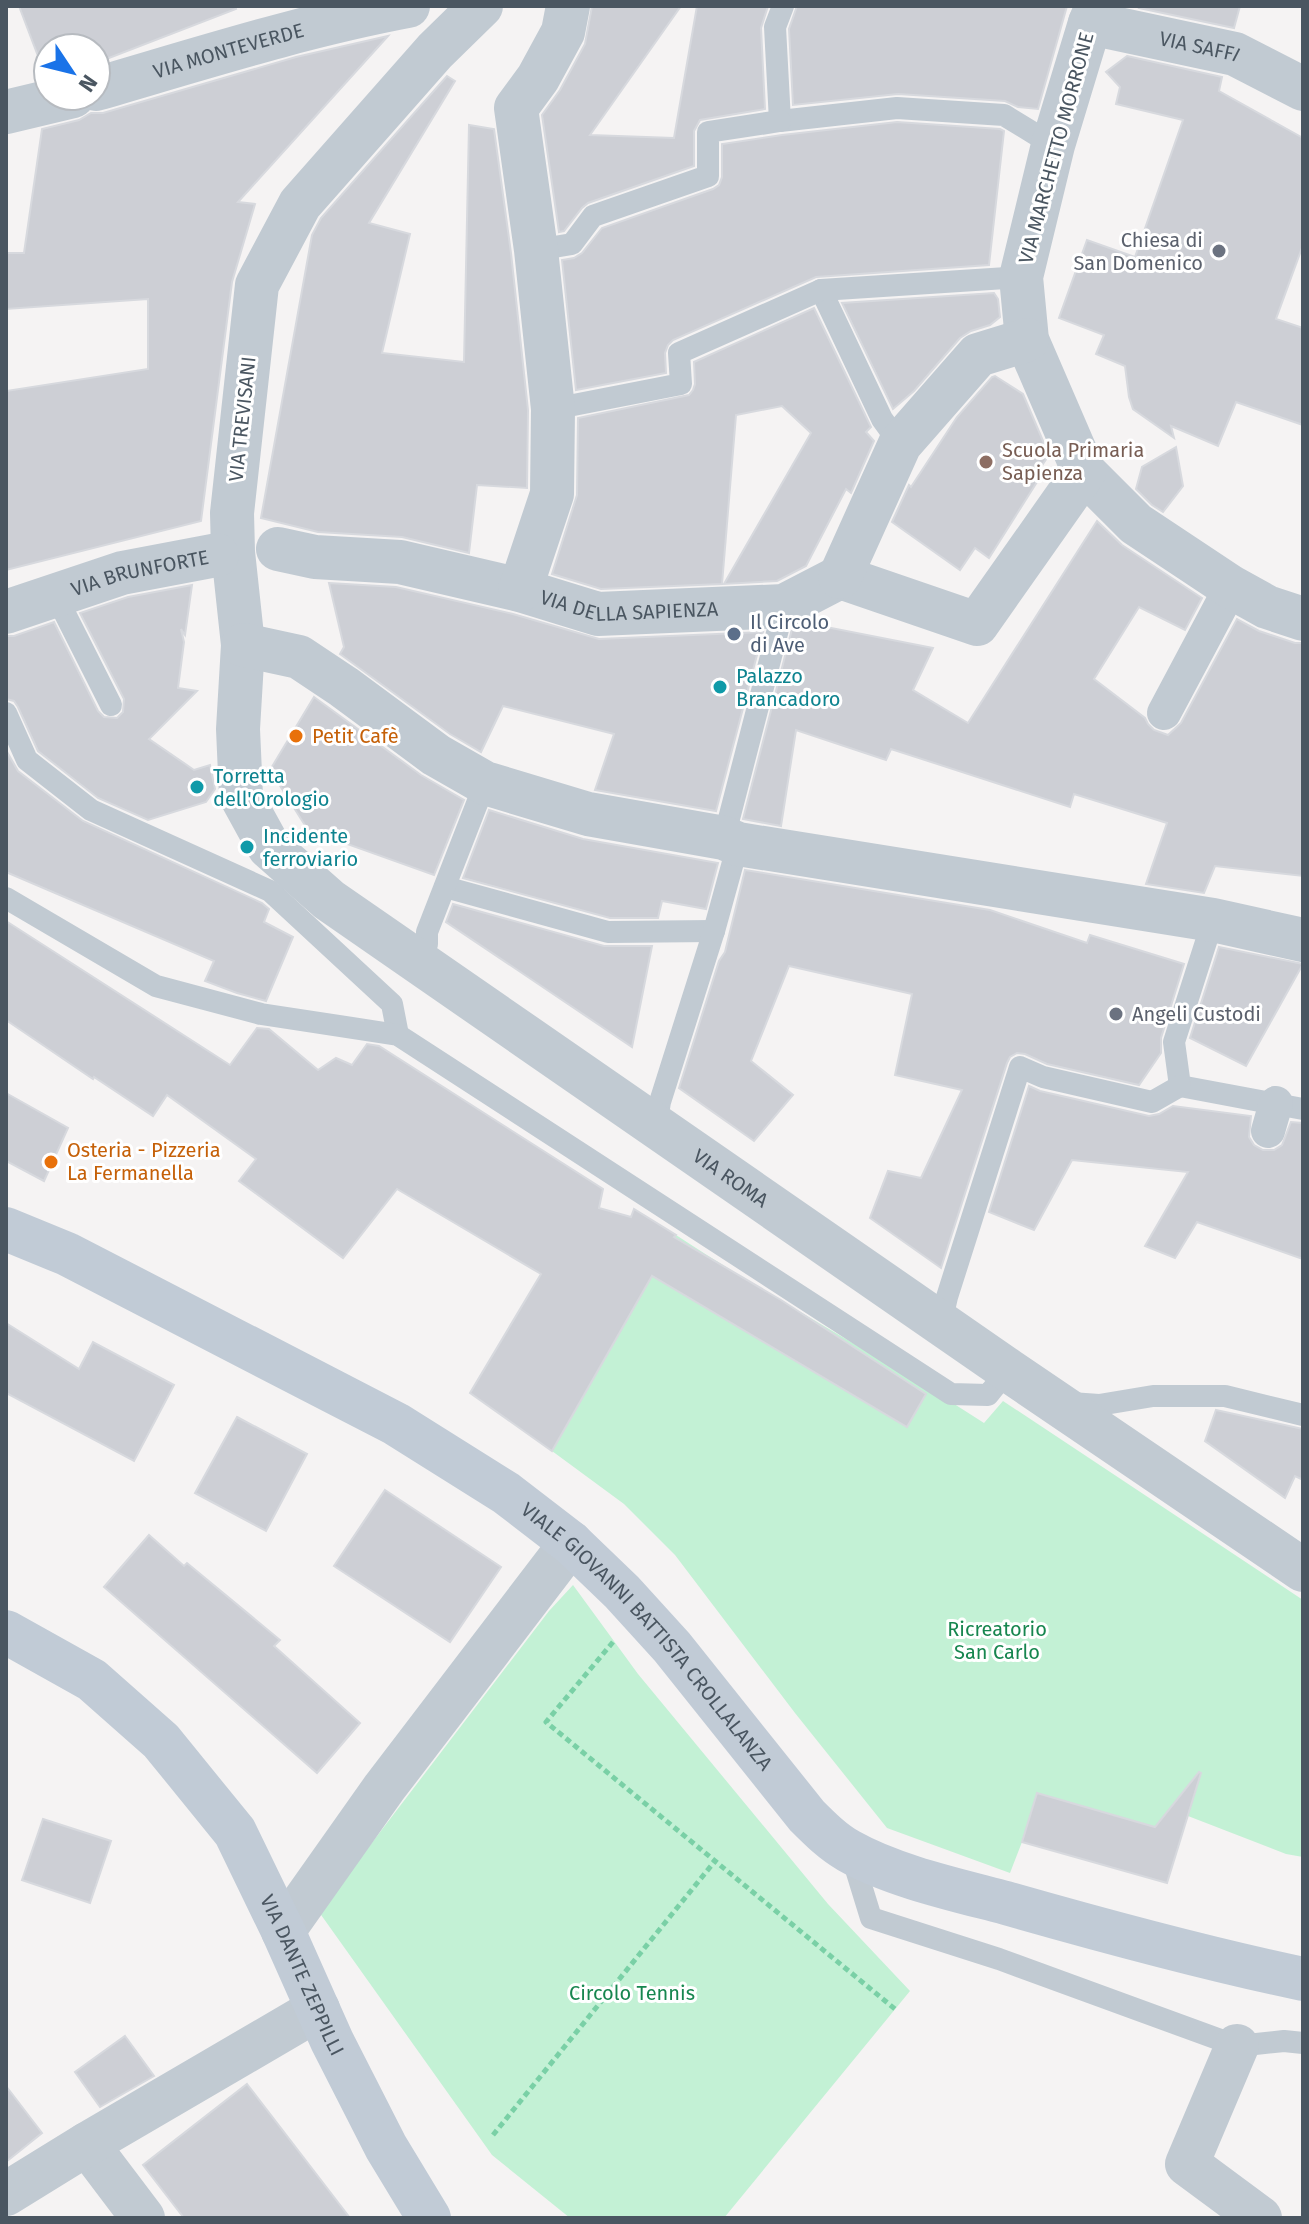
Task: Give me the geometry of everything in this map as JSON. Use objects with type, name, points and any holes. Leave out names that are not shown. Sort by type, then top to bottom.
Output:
[{"type":"main road","name":"VIALE GIOVANNI BATTISTA CROLLALANZA","points":[[6,1229],[67,1254],[396,1424],[506,1493],[571,1543],[640,1611],[807,1816],[830,1838],[851,1852],[908,1875],[1132,1939],[1303,1979]]},
{"type":"main road","name":"VIA DANTE ZEPPILLI","points":[[6,1632],[92,1680],[161,1741],[235,1832],[386,2147],[429,2218]]},
{"type":"street","name":"VIA MONTEVERDE","points":[[112,84],[245,45],[408,6]]},
{"type":"street","points":[[418,6],[435,51]]},
{"type":"street","name":"VIA TREVISANI","points":[[238,729],[243,645],[225,553],[257,285],[300,204],[435,51],[481,6]]},
{"type":"street","points":[[520,590],[552,494],[553,409],[536,250],[516,108],[538,78],[563,32],[568,6]]},
{"type":"street","name":"VIA SAFFI","points":[[1093,14],[1235,54],[1303,89]]},
{"type":"street","name":"VIA MARCHETTO MORRONE","points":[[1084,472],[1027,340],[1021,277],[1053,145],[1093,14]]},
{"type":"street","points":[[6,112],[32,106]]},
{"type":"street","points":[[1027,340],[978,355],[900,444],[840,577],[977,624],[1084,472],[1136,524],[1231,587],[1267,607],[1303,619]]},
{"type":"street","name":"VIA BRUNFORTE","points":[[6,612],[122,573],[225,553],[278,549]]},
{"type":"street","name":"VIA DELLA SAPIENZA","points":[[278,549],[315,557],[400,562],[520,590],[598,614],[784,606],[840,577]]},
{"type":"street","points":[[1164,713],[1231,587]]},
{"type":"street","points":[[243,645],[299,657],[436,755],[485,783],[588,814],[731,841],[1213,920],[1303,940]]},
{"type":"street","name":"VIA ROMA","points":[[238,729],[241,796],[269,847],[329,900],[1008,1370],[1303,1570]]},
{"type":"street","points":[[283,1931],[384,1788],[571,1543]]},
{"type":"street","points":[[6,2194],[318,2009]]},
{"type":"street","points":[[1237,2046],[1187,2164],[1260,2218]]},
{"type":"street","points":[[87,2144],[143,2218]]},
{"type":"lane","points":[[780,121],[775,27],[783,6]]},
{"type":"lane","points":[[536,250],[572,244],[593,216],[708,176],[708,132],[897,108],[1004,115],[1053,145]]},
{"type":"lane","points":[[553,409],[681,384],[679,353],[821,290],[1021,277]]},
{"type":"lane","points":[[821,290],[882,419],[900,444]]},
{"type":"lane","points":[[56,596],[111,705]]},
{"type":"lane","points":[[656,1126],[660,1102],[714,931],[784,606]]},
{"type":"lane","points":[[6,713],[27,760],[91,810],[270,891],[392,1004],[398,1035]]},
{"type":"lane","points":[[418,961],[427,944],[427,932],[485,783]]},
{"type":"lane","points":[[445,887],[608,932],[714,931]]},
{"type":"lane","points":[[6,898],[156,986],[261,1014],[398,1035],[951,1394],[988,1395],[1008,1370]]},
{"type":"lane","points":[[1180,1086],[1174,1042],[1213,920]]},
{"type":"lane","points":[[941,1323],[1020,1067],[1043,1077],[1152,1102],[1180,1086],[1283,1115]]},
{"type":"lane","points":[[1057,1402],[1099,1405],[1153,1396],[1225,1396],[1303,1415]]},
{"type":"lane","points":[[851,1852],[871,1918],[999,1959],[1237,2046],[1284,2041],[1303,2043]]},
{"type":"path","points":[[640,1611],[546,1722],[895,2009]]},
{"type":"path","points":[[493,2135],[715,1861]]},
{"type":"green space","name":"Ricreatorio San Carlo","points":[[676,1235],[984,1423],[1003,1401],[1303,1600],[1303,1857],[1286,1854],[1188,1816],[1167,1883],[1022,1842],[1010,1873],[887,1828],[675,1555],[624,1504],[552,1451]]},
{"type":"green space","name":"Circolo Tennis","points":[[573,1585],[638,1674],[828,1904],[910,1991],[724,2218],[570,2218],[492,2155],[319,1912],[549,1611]]},
{"type":"building","points":[[19,6],[235,6],[236,9],[112,57],[112,32],[32,32],[32,40]]},
{"type":"building","points":[[592,6],[681,6],[590,135],[674,138],[697,6],[768,6],[761,28],[765,109],[700,120],[694,131],[694,166],[588,203],[564,231],[559,232],[542,115],[560,90],[585,44]]},
{"type":"building","points":[[797,6],[1067,6],[1038,109],[1018,107],[1005,101],[898,94],[793,105],[789,29]]},
{"type":"building","points":[[1140,6],[1240,6],[1234,28]]},
{"type":"building","points":[[388,36],[238,202],[255,204],[232,282],[201,521],[6,570],[6,391],[148,369],[148,299],[6,309],[6,253],[24,253],[42,129],[79,120],[91,113],[112,112],[296,57]]},
{"type":"building","name":"Chiesa di San Domenico","points":[[1127,56],[1222,77],[1219,91],[1303,138],[1303,245],[1276,319],[1303,328],[1303,425],[1236,402],[1218,446],[1171,426],[1174,438],[1133,409],[1125,366],[1096,354],[1104,335],[1059,318],[1087,240],[1135,257],[1183,120],[1116,104],[1120,87],[1106,72]]},
{"type":"building","points":[[447,76],[455,81],[369,223],[410,234],[382,353],[464,362],[469,125],[494,129],[528,410],[527,488],[477,485],[469,553],[402,537],[318,532],[261,518],[312,235],[321,218]]},
{"type":"building","points":[[897,122],[1004,131],[989,265],[816,277],[673,340],[665,353],[666,373],[576,390],[562,260],[582,253],[602,228],[719,185],[722,177],[722,144]]},
{"type":"building","points":[[994,293],[998,299],[1000,317],[990,325],[960,338],[914,391],[893,409],[842,303]]},
{"type":"building","points":[[814,308],[871,427],[866,432],[874,441],[851,493],[846,489],[806,566],[777,581],[724,584],[811,433],[782,406],[736,415],[722,584],[601,589],[552,574],[577,495],[578,418],[689,395],[695,384],[694,362]]},
{"type":"building","name":"Scuola Primaria Sapienza","points":[[995,376],[1023,394],[1049,455],[1033,479],[1037,482],[989,558],[975,548],[960,570],[892,522],[909,485],[911,487],[957,417]]},
{"type":"building","points":[[1176,447],[1183,486],[1163,512],[1136,489],[1142,467]]},
{"type":"building","points":[[1097,521],[1122,545],[1202,598],[1185,630],[1139,607],[1094,679],[1145,718],[1154,730],[1168,735],[1181,723],[1237,619],[1259,631],[1303,643],[1303,876],[1215,866],[1204,893],[1146,884],[1167,823],[1074,794],[1070,807],[891,749],[886,760],[796,730],[781,826],[743,819],[792,629],[806,623],[933,648],[913,690],[968,723]]},
{"type":"building","points":[[329,583],[396,587],[513,614],[599,639],[763,632],[716,811],[595,790],[614,734],[503,706],[481,752],[450,734],[340,654],[344,647]]},
{"type":"building","points":[[192,585],[185,635],[181,629],[184,642],[178,688],[197,691],[149,739],[194,770],[210,765],[215,789],[206,802],[148,820],[98,798],[38,751],[18,707],[14,701],[6,699],[6,636],[54,622],[98,711],[104,717],[117,718],[123,712],[124,699],[80,613],[128,597]]},
{"type":"building","points":[[314,697],[421,775],[464,800],[434,875],[308,830],[270,770]]},
{"type":"building","points":[[6,750],[18,771],[83,821],[262,903],[269,909],[264,922],[293,937],[266,1001],[205,981],[214,961],[6,872]]},
{"type":"building","points":[[489,810],[583,839],[718,863],[706,909],[662,901],[658,918],[610,918],[463,878]]},
{"type":"building","points":[[745,870],[990,910],[1087,943],[1090,935],[1184,964],[1161,1038],[1161,1053],[1139,1085],[1047,1064],[1025,1054],[1017,1053],[1010,1057],[941,1268],[870,1218],[888,1171],[921,1178],[962,1090],[895,1075],[912,994],[789,966],[751,1061],[793,1095],[754,1141],[679,1088],[719,961],[725,952]]},
{"type":"building","points":[[453,904],[604,946],[652,946],[632,1047],[446,922]]},
{"type":"building","points":[[6,921],[230,1065],[257,1028],[269,1029],[318,1070],[336,1058],[352,1065],[367,1044],[379,1046],[603,1189],[599,1208],[631,1217],[634,1209],[926,1394],[907,1427],[652,1276],[552,1451],[470,1393],[541,1274],[397,1189],[343,1258],[239,1181],[256,1159],[167,1095],[153,1116],[6,1020]]},
{"type":"building","points":[[1219,947],[1303,964],[1246,1066],[1190,1038]]},
{"type":"building","points":[[1029,1086],[1149,1116],[1173,1106],[1251,1116],[1249,1137],[1254,1145],[1263,1150],[1274,1150],[1282,1145],[1291,1122],[1303,1123],[1303,1259],[1197,1222],[1175,1258],[1145,1246],[1188,1172],[1072,1160],[1034,1230],[989,1212]]},
{"type":"building","points":[[6,1093],[68,1128],[44,1181],[6,1161]]},
{"type":"building","points":[[6,1323],[79,1369],[93,1342],[174,1385],[134,1461],[6,1393]]},
{"type":"building","points":[[1216,1410],[1303,1429],[1303,1480],[1295,1476],[1285,1498],[1205,1441]]},
{"type":"building","points":[[237,1417],[307,1454],[266,1531],[195,1493]]},
{"type":"building","points":[[385,1490],[501,1567],[450,1642],[334,1566]]},
{"type":"building","points":[[149,1535],[280,1640],[274,1646],[360,1723],[317,1773],[104,1587]]},
{"type":"building","points":[[1199,1772],[1167,1883],[1022,1842],[1037,1793],[1155,1827]]},
{"type":"building","points":[[43,1819],[111,1841],[90,1903],[22,1880]]},
{"type":"building","points":[[125,2036],[154,2076],[100,2107],[75,2072]]},
{"type":"building","points":[[247,2084],[350,2218],[184,2218],[143,2165]]},
{"type":"building","points":[[6,2086],[42,2133],[6,2162]]},
{"type":"place","name":"Chiesa di San Domenico","points":[[1219,251]]},
{"type":"place","name":"Scuola Primaria Sapienza","points":[[986,462]]},
{"type":"place","name":"Il Circolo di Ave","points":[[734,634]]},
{"type":"place","name":"Palazzo Brancadoro","points":[[720,687]]},
{"type":"place","name":"Petit Cafè","points":[[296,736]]},
{"type":"place","name":"Torretta dell'Orologio","points":[[197,787]]},
{"type":"place","name":"Incidente ferroviario","points":[[247,847]]},
{"type":"place","name":"Angeli Custodi","points":[[1116,1014]]},
{"type":"place","name":"Osteria - Pizzeria La Fermanella","points":[[51,1162]]}]
